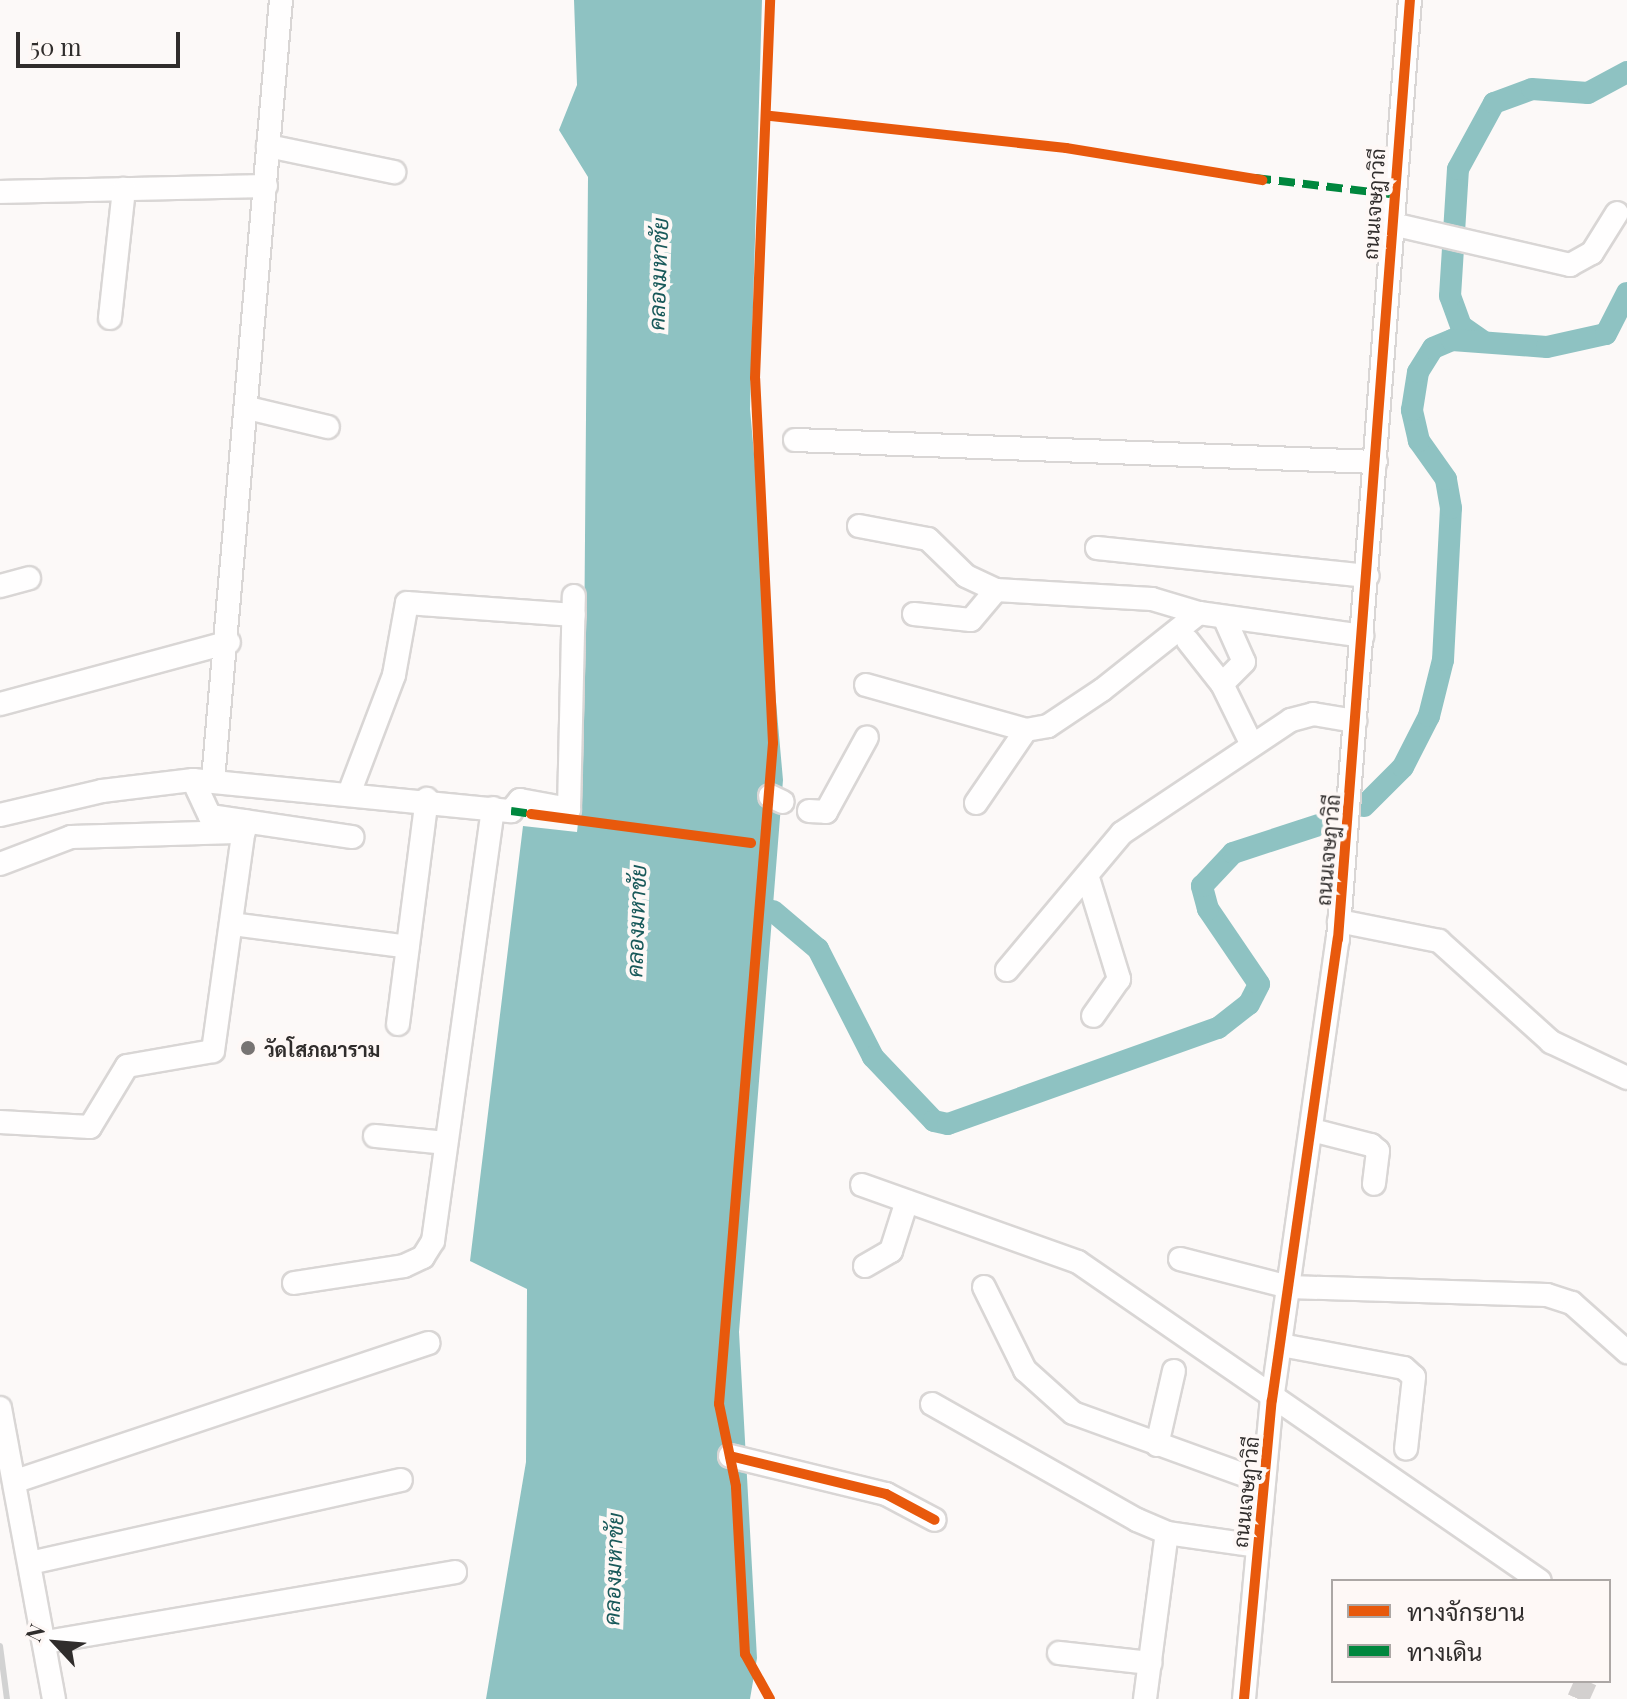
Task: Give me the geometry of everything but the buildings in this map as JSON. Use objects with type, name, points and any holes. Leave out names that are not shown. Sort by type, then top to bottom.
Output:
[{"type":"street","points":[[244,826],[210,816],[203,780],[229,642],[281,0]]},
{"type":"street","name":"ถนนเจษฎาวิถี","points":[[1244,1699],[1272,1400],[1339,921],[1368,576],[1388,223],[1410,0]]},
{"type":"street","points":[[268,146],[394,172]]},
{"type":"street","points":[[0,192],[266,186]]},
{"type":"street","points":[[110,318],[124,189]]},
{"type":"street","points":[[1388,223],[1570,265],[1592,253],[1617,213]]},
{"type":"street","points":[[248,408],[328,427]]},
{"type":"street","points":[[795,440],[1376,462]]},
{"type":"street","points":[[859,526],[928,539],[966,576],[996,590],[1152,599],[1199,613],[1362,636]]},
{"type":"street","points":[[1097,548],[1368,576]]},
{"type":"street","points":[[0,586],[29,578]]},
{"type":"street","points":[[914,614],[971,620],[996,590]]},
{"type":"street","points":[[0,815],[102,791],[203,780],[350,791],[511,811],[520,800],[571,806],[574,606],[407,603],[394,675],[350,791]]},
{"type":"street","points":[[866,685],[1026,730],[1048,726],[1102,690],[1199,613]]},
{"type":"street","points":[[1222,684],[1244,662],[1224,617]]},
{"type":"street","points":[[1188,641],[1222,684],[1252,745]]},
{"type":"street","points":[[0,704],[229,642]]},
{"type":"street","points":[[1007,970],[1088,878],[1122,833],[1252,745],[1313,714],[1355,721]]},
{"type":"street","points":[[976,803],[1026,730]]},
{"type":"street","points":[[809,811],[826,812],[867,737]]},
{"type":"street","points":[[398,1024],[427,799]]},
{"type":"street","points":[[294,1283],[423,1257],[433,1241],[493,808]]},
{"type":"street","points":[[0,1122],[90,1127],[127,1066],[213,1051],[244,826]]},
{"type":"street","points":[[0,864],[71,837],[244,826],[352,837]]},
{"type":"street","points":[[1088,878],[1119,979],[1093,1016]]},
{"type":"street","points":[[1339,921],[1439,941],[1551,1042],[1627,1078]]},
{"type":"street","points":[[232,924],[408,947]]},
{"type":"street","points":[[1312,1130],[1371,1145],[1378,1151],[1374,1184]]},
{"type":"street","points":[[375,1136],[446,1143]]},
{"type":"street","points":[[862,1185],[1078,1262],[1272,1400],[1537,1579]]},
{"type":"street","points":[[865,1266],[891,1251],[907,1201]]},
{"type":"street","points":[[1180,1259],[1289,1287],[1547,1295],[1572,1303],[1627,1352]]},
{"type":"street","points":[[984,1287],[1004,1337],[1053,1398],[1100,1426],[1264,1482]]},
{"type":"street","points":[[16,1481],[429,1343]]},
{"type":"street","points":[[1281,1345],[1414,1377],[1406,1449]]},
{"type":"street","points":[[1157,1445],[1174,1371]]},
{"type":"street","points":[[932,1404],[1167,1533],[1257,1546]]},
{"type":"street","points":[[0,1408],[46,1642],[54,1699]]},
{"type":"street","points":[[730,1456],[875,1490],[935,1520]]},
{"type":"street","points":[[30,1563],[401,1480]]},
{"type":"street","points":[[1145,1699],[1167,1533]]},
{"type":"street","points":[[46,1642],[455,1572]]},
{"type":"street","points":[[1059,1653],[1150,1663]]},
{"type":"water","name":"คลองมหาชัย","points":[[574,0],[762,0],[750,409],[783,780],[739,1332],[757,1658],[750,1699],[486,1699],[526,1462],[527,1289],[470,1261],[523,826],[577,832],[583,778],[588,177],[559,130],[577,85]]},
{"type":"waterway","points":[[1484,342],[1461,326],[1450,296],[1458,169],[1494,103],[1532,89],[1588,93],[1627,72]]},
{"type":"waterway","points":[[1364,806],[1403,767],[1429,716],[1443,660],[1451,508],[1446,479],[1419,441],[1412,410],[1418,372],[1433,348],[1452,340],[1547,347],[1606,334],[1627,293]]},
{"type":"waterway","points":[[773,911],[818,949],[873,1057],[934,1121],[948,1124],[1218,1028],[1249,1004],[1259,984],[1208,909],[1202,886],[1233,853],[1328,822]]},
{"type":"tunnel","points":[[1578,1699],[1585,1683]]},
{"type":"railway","points":[[0,1646],[7,1699]]},
{"type":"marked path","points":[[1255,178],[1390,194]]},
{"type":"marked path","points":[[511,811],[539,815]]},
{"type":"cycle path","points":[[770,0],[755,378],[773,743],[719,1404],[736,1486],[745,1654],[770,1699]]},
{"type":"cycle path","points":[[1244,1699],[1272,1400],[1338,939],[1410,0]]},
{"type":"cycle path","points":[[771,116],[1066,148],[1262,180]]},
{"type":"cycle path","points":[[531,814],[751,843]]},
{"type":"cycle path","points":[[730,1456],[886,1494],[935,1520]]},
{"type":"place","name":"วัดโสภณาราม","points":[[248,1048]]}]
